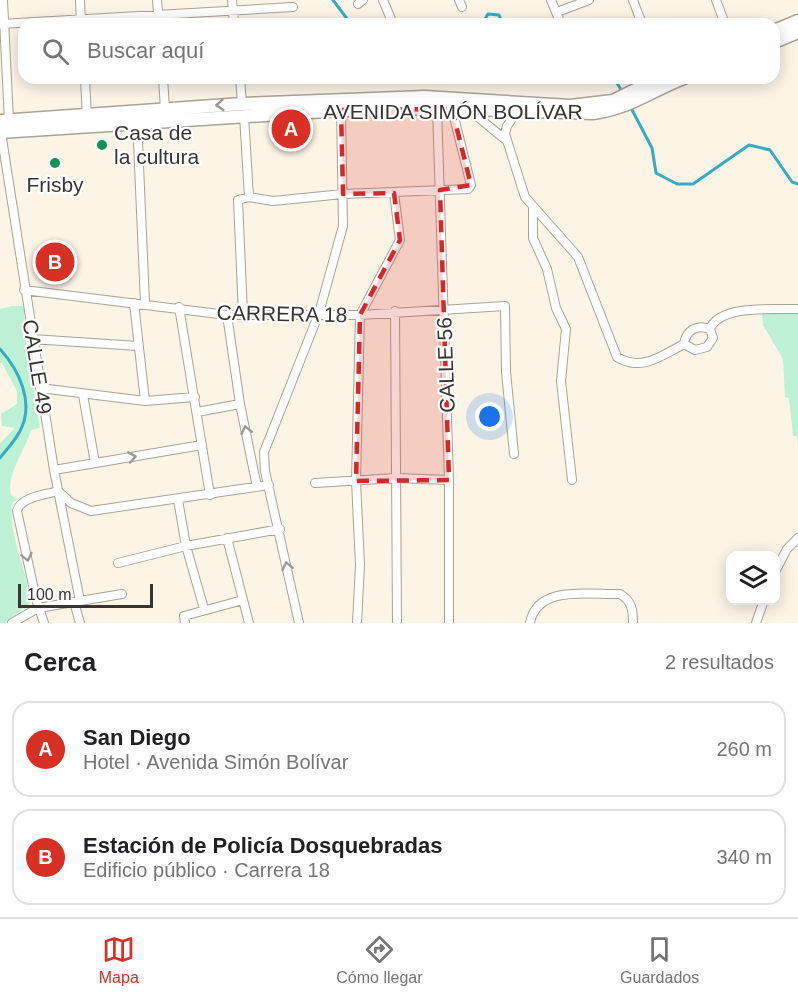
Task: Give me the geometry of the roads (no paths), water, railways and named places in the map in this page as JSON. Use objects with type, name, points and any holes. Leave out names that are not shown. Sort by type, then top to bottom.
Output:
[{"type":"main road","points":[[780,28],[798,21]]},
{"type":"main road","points":[[780,40],[798,32]]},
{"type":"main road","name":"AVENIDA SIMÓN BOLÍVAR","points":[[641,94],[652,84]]},
{"type":"main road","name":"AVENIDA SIMÓN BOLÍVAR","points":[[137,118],[165,109],[467,108],[570,114],[614,106],[669,84]]},
{"type":"main road","name":"AVENIDA SIMÓN BOLÍVAR","points":[[3,126],[425,97],[570,106],[614,106]]},
{"type":"street","name":"CALLE 49","points":[[3,0],[3,126],[24,290],[80,623]]},
{"type":"street","points":[[80,0],[81,18]]},
{"type":"street","points":[[157,0],[159,18]]},
{"type":"street","points":[[383,0],[390,18]]},
{"type":"street","points":[[551,0],[559,18]]},
{"type":"street","points":[[557,12],[589,0]]},
{"type":"street","points":[[633,0],[640,18]]},
{"type":"street","points":[[716,0],[723,18]]},
{"type":"street","points":[[110,18],[233,4],[293,7]]},
{"type":"street","points":[[2,24],[18,23]]},
{"type":"street","points":[[85,84],[88,121]]},
{"type":"street","points":[[163,84],[165,109]]},
{"type":"street","points":[[241,84],[249,197]]},
{"type":"street","name":"CALLE 56","points":[[437,108],[449,480],[449,623]]},
{"type":"street","points":[[467,108],[507,141]]},
{"type":"street","points":[[243,315],[238,200],[249,197],[273,201],[344,194],[468,189],[471,185],[470,172],[452,109]]},
{"type":"street","points":[[299,623],[264,452],[319,313],[343,226],[341,110]]},
{"type":"street","points":[[518,110],[507,126],[507,141],[525,197],[578,257],[617,357],[626,362],[645,363],[684,344],[693,329],[698,327],[710,329]]},
{"type":"street","points":[[137,118],[145,303]]},
{"type":"street","points":[[357,623],[360,565],[356,481],[360,315],[400,240],[394,193]]},
{"type":"street","points":[[533,208],[533,238],[548,270],[556,308],[566,329],[561,381],[572,480]]},
{"type":"street","name":"CARRERA 18","points":[[24,290],[179,307],[227,315],[319,313],[360,315],[395,311],[444,311],[505,306],[506,372],[514,454]]},
{"type":"street","points":[[134,303],[145,401]]},
{"type":"street","points":[[179,307],[210,495]]},
{"type":"street","points":[[684,344],[695,350],[708,346],[713,339],[710,329],[713,322],[726,313],[798,309]]},
{"type":"street","points":[[395,311],[397,623]]},
{"type":"street","points":[[227,315],[240,404],[257,487]]},
{"type":"street","points":[[32,339],[138,346]]},
{"type":"street","points":[[40,388],[145,401],[195,397]]},
{"type":"street","points":[[83,395],[95,463]]},
{"type":"street","points":[[197,412],[240,404]]},
{"type":"street","points":[[54,470],[202,445]]},
{"type":"street","points":[[315,483],[396,478],[449,480]]},
{"type":"street","points":[[44,623],[38,608],[17,512],[19,506],[25,501],[58,491],[71,503],[92,511],[269,485]]},
{"type":"street","points":[[178,500],[186,546],[204,609]]},
{"type":"street","points":[[117,563],[186,546],[280,529]]},
{"type":"street","points":[[227,538],[249,623]]},
{"type":"street","points":[[780,562],[787,549],[798,538]]},
{"type":"street","points":[[12,623],[38,608],[122,594]]},
{"type":"street","points":[[530,623],[532,612],[539,602],[551,596],[620,594],[627,598],[633,608],[633,623]]},
{"type":"street","points":[[185,623],[184,616],[243,600]]},
{"type":"street","points":[[756,623],[762,605]]},
{"type":"waterway","points":[[333,0],[346,18]]},
{"type":"waterway","points":[[486,18],[488,14],[499,15],[500,18]]},
{"type":"waterway","points":[[618,84],[623,93]]},
{"type":"waterway","points":[[630,106],[652,148],[656,173],[677,184],[693,184],[749,145],[770,150],[792,182],[798,184]]},
{"type":"waterway","points":[[0,349],[19,377],[26,409],[20,431],[0,458]]},
{"type":"place","name":"San Diego","points":[[291,129]]},
{"type":"place","name":"Casa de la cultura","points":[[102,145]]},
{"type":"place","name":"Frisby","points":[[55,163]]},
{"type":"place","name":"Estación de Policía Dosquebradas","points":[[55,262]]}]
